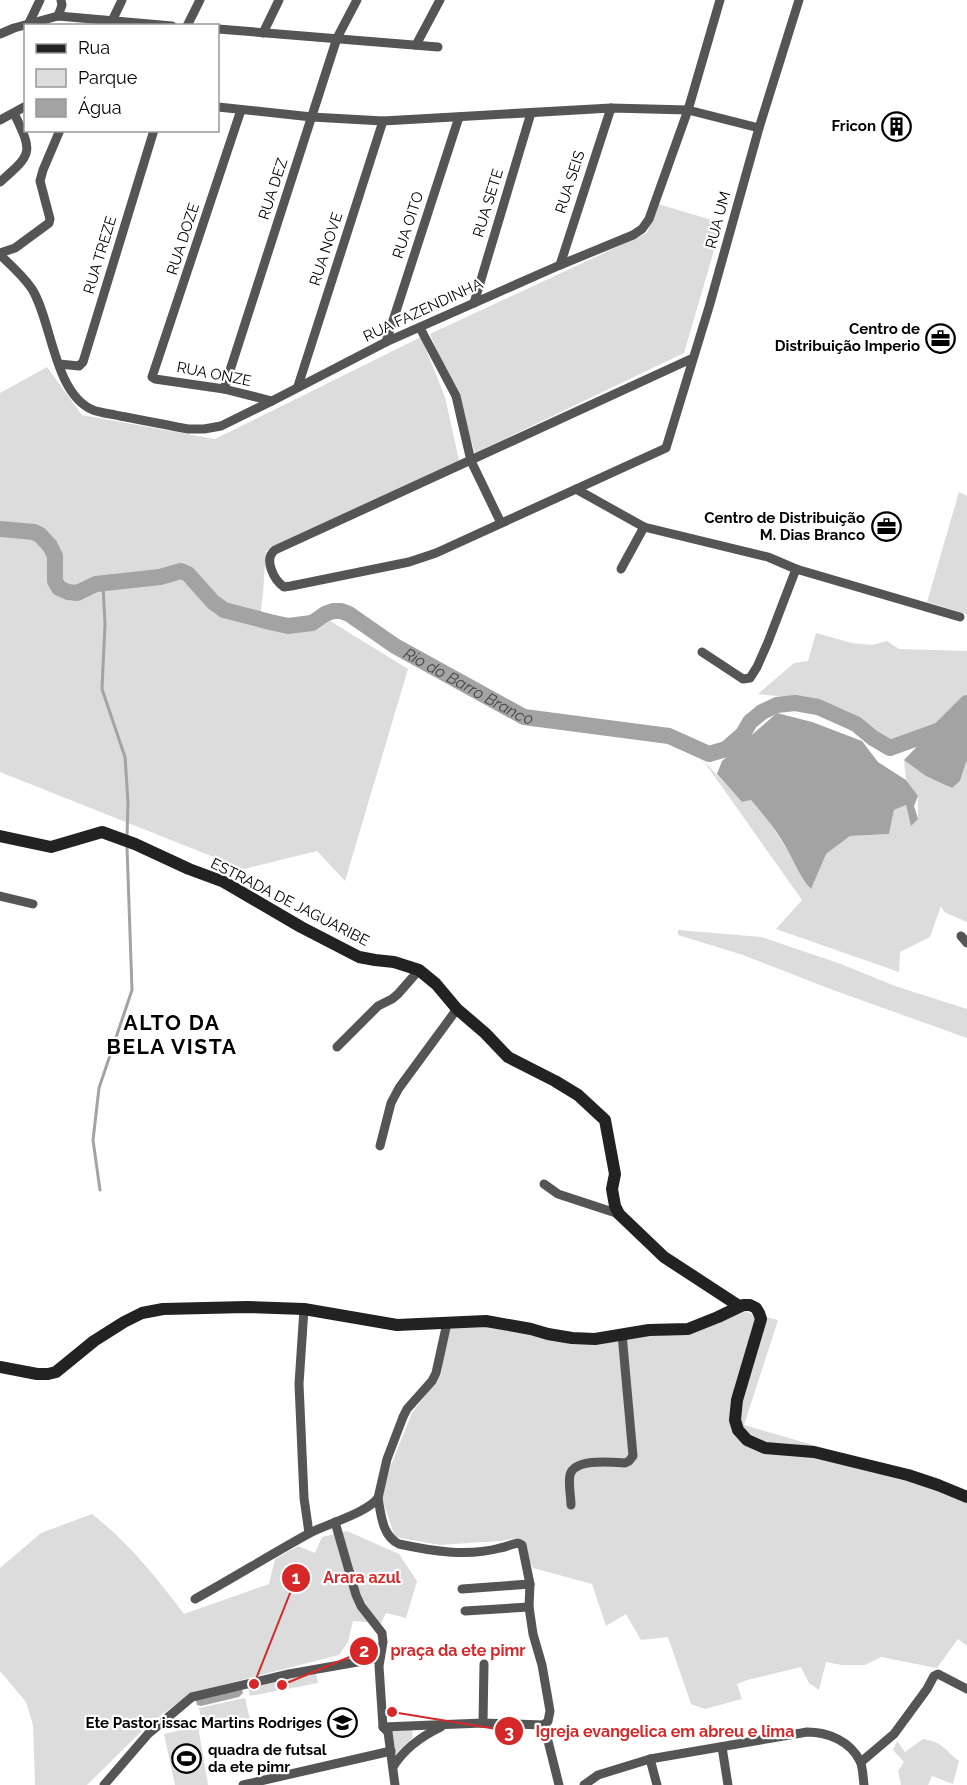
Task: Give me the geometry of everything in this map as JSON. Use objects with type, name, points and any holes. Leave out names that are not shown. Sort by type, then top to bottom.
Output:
[{"type":"street","points":[[29,23],[40,0]]},
{"type":"street","points":[[58,16],[62,5],[61,0]]},
{"type":"street","points":[[112,21],[122,0]]},
{"type":"street","points":[[188,24],[201,0]]},
{"type":"street","points":[[263,33],[279,0]]},
{"type":"street","name":"RUA DEZ","points":[[224,389],[337,39],[357,0]]},
{"type":"street","points":[[416,45],[440,0]]},
{"type":"street","name":"RUA FAZENDINHA","points":[[59,364],[69,389],[79,401],[93,410],[188,429],[220,426],[386,342],[622,240],[642,229],[649,219],[688,110],[720,0]]},
{"type":"street","name":"RUA UM","points":[[576,489],[666,448],[709,307],[759,128],[799,0]]},
{"type":"street","points":[[29,23],[58,16],[148,24]]},
{"type":"street","points":[[0,34],[24,25]]},
{"type":"street","points":[[219,29],[438,47]]},
{"type":"street","points":[[0,120],[24,107]]},
{"type":"street","points":[[219,107],[312,117],[383,121],[611,108],[688,110],[759,128]]},
{"type":"street","name":"RUA SEIS","points":[[560,265],[611,108]]},
{"type":"street","name":"RUA DOZE","points":[[152,377],[241,110]]},
{"type":"street","points":[[0,182],[20,165],[28,150],[26,138],[14,113]]},
{"type":"street","name":"RUA SETE","points":[[474,303],[531,113]]},
{"type":"street","name":"RUA OITO","points":[[386,342],[459,117]]},
{"type":"street","name":"RUA NOVE","points":[[298,386],[383,121]]},
{"type":"street","points":[[59,132],[40,181],[50,219],[49,223],[15,248],[0,254],[32,289],[59,364]]},
{"type":"street","name":"RUA TREZE","points":[[59,364],[79,366],[84,362],[153,132]]},
{"type":"street","points":[[420,328],[456,396],[471,461],[501,523]]},
{"type":"street","points":[[693,358],[275,550],[269,559],[273,574],[284,587],[409,562],[436,553],[576,489],[644,527],[768,557],[796,568],[960,617]]},
{"type":"street","name":"RUA ONZE","points":[[152,377],[224,389],[272,401]]},
{"type":"street","points":[[621,569],[644,527]]},
{"type":"street","points":[[702,652],[743,679],[750,678],[768,642],[796,568]]},
{"type":"street","name":"ESTRADA DE JAGUARIBE","points":[[0,836],[51,847],[102,832],[225,882],[301,927],[359,957],[394,962],[419,970],[436,984],[457,1009],[508,1057],[578,1095],[605,1120],[615,1174],[612,1189],[619,1215]]},
{"type":"street","points":[[0,896],[33,904]]},
{"type":"street","points":[[337,1047],[378,1006],[398,994],[419,970]]},
{"type":"street","points":[[380,1146],[391,1103],[399,1088],[457,1009]]},
{"type":"street","points":[[544,1184],[558,1194],[619,1215],[664,1257],[739,1306]]},
{"type":"street","points":[[0,1367],[37,1374],[56,1372],[94,1341],[124,1322],[142,1313],[164,1309],[247,1307],[304,1309],[397,1325],[486,1321],[572,1338],[595,1339],[649,1330],[688,1329],[739,1306],[750,1305],[756,1308],[761,1319],[740,1389],[735,1420],[738,1430],[747,1440],[765,1448],[814,1452],[897,1473],[939,1485],[967,1497]]},
{"type":"street","points":[[304,1309],[299,1384],[304,1498],[309,1533]]},
{"type":"street","points":[[447,1323],[436,1373],[432,1381],[407,1409],[387,1459],[378,1498],[385,1528],[394,1542],[428,1551],[470,1552],[518,1543],[522,1545],[530,1584],[529,1607],[550,1711],[544,1725]]},
{"type":"street","points":[[571,1505],[570,1474],[576,1466],[584,1463],[624,1463],[633,1456],[622,1334]]},
{"type":"street","points":[[195,1599],[309,1533],[354,1513],[378,1498]]},
{"type":"street","points":[[335,1522],[356,1595],[382,1634],[380,1662],[383,1727],[388,1732],[395,1785]]},
{"type":"street","points":[[462,1589],[530,1584]]},
{"type":"street","points":[[465,1611],[529,1607]]},
{"type":"street","points":[[104,1785],[148,1734],[192,1697],[289,1674],[380,1662]]},
{"type":"street","points":[[483,1723],[484,1664]]},
{"type":"street","points":[[861,1762],[894,1734],[934,1676],[938,1674],[967,1689]]},
{"type":"street","points":[[383,1727],[483,1723],[544,1725]]},
{"type":"street","points":[[393,1767],[424,1735],[445,1725]]},
{"type":"street","points":[[544,1725],[560,1785]]},
{"type":"street","points":[[584,1785],[598,1775],[650,1760],[807,1732],[820,1732],[840,1740],[850,1748],[861,1762],[864,1785]]},
{"type":"street","points":[[722,1747],[728,1785]]},
{"type":"street","points":[[243,1785],[391,1751]]},
{"type":"street","points":[[650,1760],[657,1785]]},
{"type":"green space","points":[[658,204],[722,223],[684,353],[475,453],[465,420],[430,334],[647,233]]},
{"type":"green space","points":[[421,337],[445,397],[460,465],[266,551],[260,619],[327,619],[408,669],[345,881],[317,851],[244,869],[0,772],[0,393],[47,367],[82,415],[215,439]]},
{"type":"green space","points":[[959,492],[967,496],[967,614],[927,602]]},
{"type":"green space","points":[[816,633],[852,643],[872,645],[887,641],[899,649],[967,651],[967,703],[932,731],[897,746],[849,712],[813,700],[758,694],[794,663],[808,661]]},
{"type":"green space","points":[[703,760],[742,802],[751,800],[768,820],[786,848],[826,854],[850,836],[889,834],[894,810],[906,805],[911,825],[918,819],[918,796],[906,780],[904,760],[951,788],[960,781],[966,761],[967,922],[944,912],[941,906],[930,937],[900,952],[899,972],[776,929],[802,900]]},
{"type":"green space","points":[[678,930],[761,937],[841,964],[895,986],[967,1009],[967,1038],[743,955],[678,935]]},
{"type":"green space","points":[[742,1305],[748,1313],[778,1320],[744,1425],[886,1466],[967,1499],[967,1646],[958,1639],[937,1668],[881,1657],[865,1665],[826,1662],[819,1690],[809,1683],[801,1667],[737,1684],[742,1699],[705,1709],[691,1704],[668,1637],[641,1640],[626,1614],[606,1626],[592,1584],[533,1568],[519,1538],[440,1545],[395,1537],[382,1499],[391,1465],[412,1413],[441,1375],[446,1327],[490,1327],[571,1342],[682,1330]]},
{"type":"green space","points":[[92,1514],[130,1549],[184,1614],[269,1584],[275,1559],[298,1546],[315,1553],[322,1537],[347,1531],[399,1554],[417,1581],[406,1618],[386,1613],[381,1623],[353,1621],[348,1642],[339,1655],[191,1693],[148,1725],[87,1785],[35,1785],[33,1725],[26,1702],[0,1671],[0,1568],[41,1533]]},
{"type":"green space","points":[[316,1673],[318,1683],[250,1696],[248,1688]]},
{"type":"green space","points":[[245,1698],[250,1720],[203,1729],[199,1708]]},
{"type":"green space","name":"quadra de futsal da ete pimr","points":[[198,1726],[208,1785],[175,1785],[164,1734]]},
{"type":"green space","points":[[391,1729],[412,1729],[413,1737],[395,1755]]},
{"type":"green space","points":[[923,1739],[939,1744],[959,1761],[953,1784],[932,1776],[928,1785],[901,1785],[898,1771],[904,1762],[893,1750],[897,1741],[905,1752]]},
{"type":"water","points":[[967,702],[967,762],[960,781],[952,788],[926,776],[904,760],[942,721]]},
{"type":"water","points":[[777,713],[812,722],[862,741],[878,762],[906,780],[918,796],[914,806],[918,819],[911,826],[906,805],[894,810],[889,834],[850,836],[826,854],[811,889],[761,811],[751,800],[742,802],[717,774],[722,761]]},
{"type":"water","points":[[242,1689],[243,1693],[239,1697],[197,1705],[196,1700]]},
{"type":"waterway","name":"Rio do Barro Branco","points":[[0,529],[34,532],[40,535],[55,556],[55,581],[59,588],[68,592],[77,593],[96,584],[160,577],[181,571],[188,574],[213,602],[224,610],[270,622],[288,626],[312,623],[325,614],[341,611],[349,614],[395,646],[524,717],[669,736],[709,754],[726,749],[743,734],[750,722],[762,712],[777,705],[795,703],[818,707],[856,724],[890,748],[940,730],[967,703]]},
{"type":"waterway","points":[[103,584],[105,624],[102,689],[125,757],[128,802],[127,837]]},
{"type":"waterway","points":[[100,1190],[93,1140],[99,1088],[132,990],[127,847]]},
{"type":"place","name":"Fricon","points":[[897,126]]},
{"type":"place","name":"Centro de Distribuição Imperio","points":[[941,338]]},
{"type":"place","name":"Centro de Distribuição M. Dias Branco","points":[[886,527]]},
{"type":"place","name":"Arara azul","points":[[254,1684]]},
{"type":"place","name":"praça da ete pimr","points":[[282,1685]]},
{"type":"place","name":"Igreja evangelica em abreu e lima","points":[[392,1712]]},
{"type":"place","name":"Ete Pastor issac Martins Rodriges","points":[[343,1723]]},
{"type":"place","name":"quadra de futsal da ete pimr","points":[[187,1759]]},
{"type":"district","name":"ALTO DA BELA VISTA","points":[[172,1034]]}]
